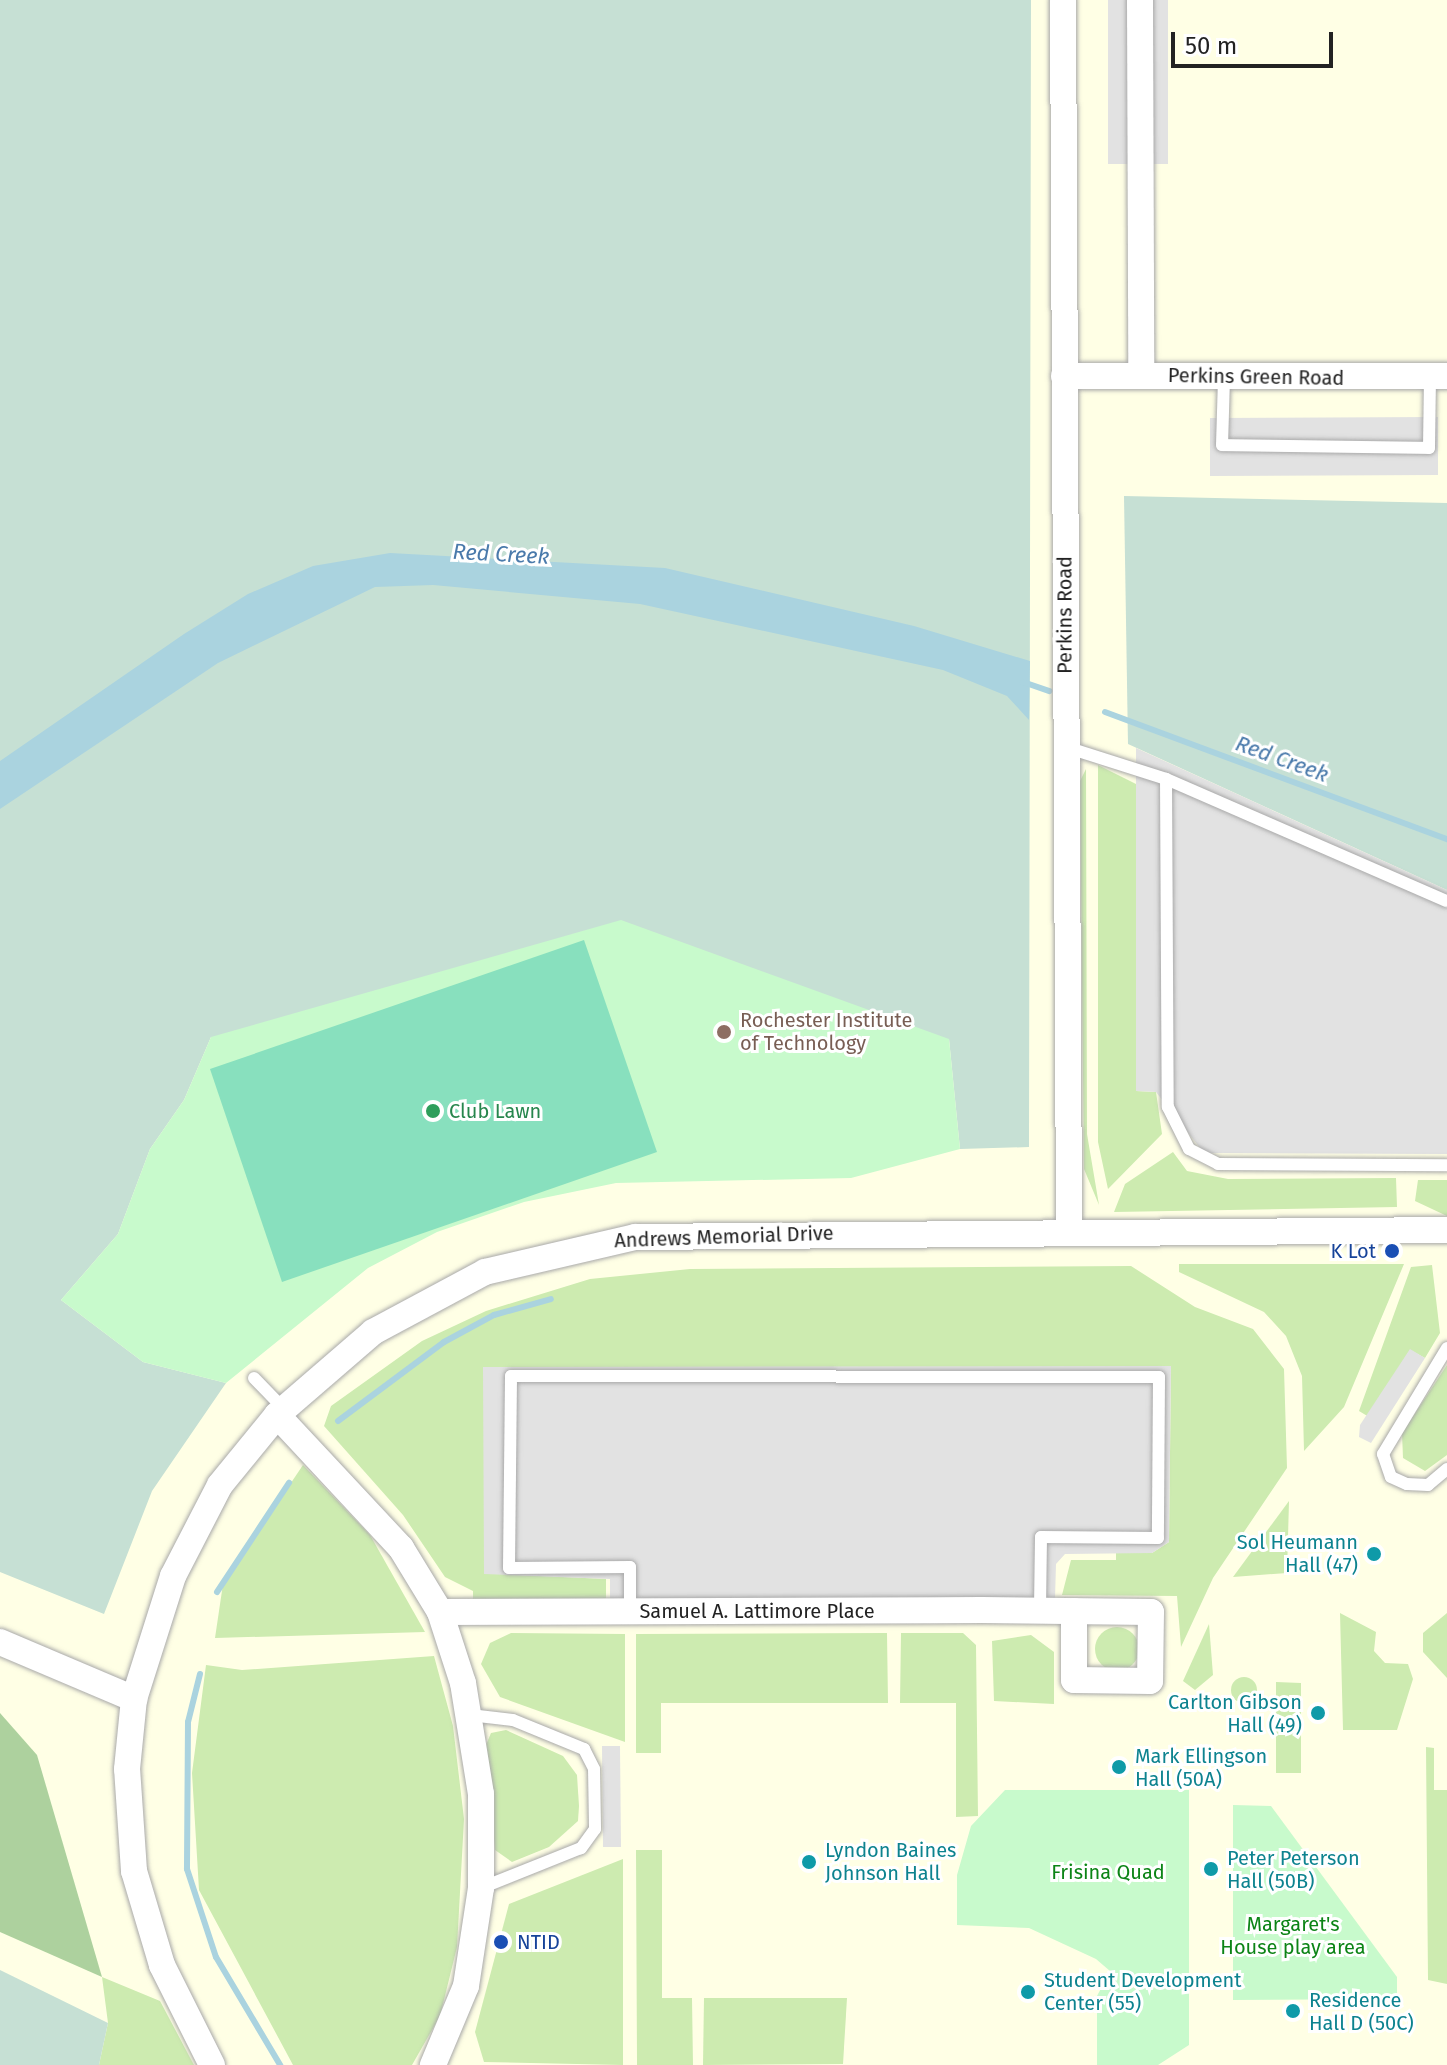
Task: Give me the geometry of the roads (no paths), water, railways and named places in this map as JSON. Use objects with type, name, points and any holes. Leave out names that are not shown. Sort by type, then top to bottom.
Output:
[{"type":"street","name":"Perkins Road","points":[[1063,0],[1069,1231]]},
{"type":"street","points":[[1140,0],[1141,375]]},
{"type":"street","name":"Perkins Green Road","points":[[1064,376],[1439,378]]},
{"type":"street","name":"Andrews Memorial Drive","points":[[212,2065],[162,1965],[134,1871],[127,1769],[134,1699],[189,1541],[220,1485],[281,1412],[343,1354],[405,1312],[485,1272],[568,1248],[674,1235],[1447,1230]]},
{"type":"street","points":[[281,1412],[372,1513],[440,1612],[470,1715],[481,1794],[481,1888],[466,1986],[433,2065]]},
{"type":"street","name":"Samuel A. Lattimore Place","points":[[440,1612],[1074,1611]]},
{"type":"street","points":[[0,1642],[134,1699]]},
{"type":"lane","points":[[1224,378],[1222,445],[1429,448],[1439,378]]},
{"type":"lane","points":[[1066,747],[1118,759],[1447,901]]},
{"type":"lane","points":[[1166,779],[1168,1091],[1180,1139],[1218,1164],[1447,1165]]},
{"type":"lane","points":[[1447,1348],[1383,1454],[1391,1477],[1407,1484],[1428,1485],[1447,1469]]},
{"type":"lane","points":[[630,1612],[630,1567],[509,1568],[511,1376],[1159,1377],[1158,1538],[1041,1537],[1040,1611]]},
{"type":"lane","points":[[254,1378],[281,1412]]},
{"type":"lane","points":[[470,1715],[513,1720],[584,1749],[594,1769],[595,1829],[581,1848],[481,1888]]},
{"type":"water","points":[[390,553],[665,568],[914,626],[1030,661],[1029,720],[1007,696],[943,670],[640,604],[433,585],[375,587],[218,663],[0,809],[0,761],[184,634],[248,594],[313,566]]},
{"type":"waterway","name":"Red Creek","points":[[1023,682],[1049,691]]},
{"type":"waterway","name":"Red Creek","points":[[1105,712],[1447,839]]},
{"type":"waterway","points":[[338,1421],[444,1342],[494,1315],[551,1299]]},
{"type":"waterway","points":[[217,1592],[289,1483]]},
{"type":"waterway","points":[[200,1674],[188,1722],[187,1869],[216,1957],[280,2065]]},
{"type":"place","name":"Rochester Institute of Technology","points":[[724,1032]]},
{"type":"place","name":"Club Lawn","points":[[433,1111]]},
{"type":"place","name":"K Lot","points":[[1392,1251]]},
{"type":"place","name":"Sol Heumann Hall (47)","points":[[1374,1554]]},
{"type":"place","name":"Carlton Gibson Hall (49)","points":[[1318,1713]]},
{"type":"place","name":"Mark Ellingson Hall (50A)","points":[[1119,1767]]},
{"type":"place","name":"Lyndon Baines Johnson Hall","points":[[809,1862]]},
{"type":"place","name":"Peter Peterson Hall (50B)","points":[[1211,1869]]},
{"type":"place","name":"NTID","points":[[501,1942]]},
{"type":"place","name":"Student Development Center (55)","points":[[1028,1992]]},
{"type":"place","name":"Residence Hall D (50C)","points":[[1293,2011]]},
{"type":"park label","name":"Frisina Quad","points":[[1108,1872]]},
{"type":"park label","name":"Margaret's House play area","points":[[1293,1936]]}]
